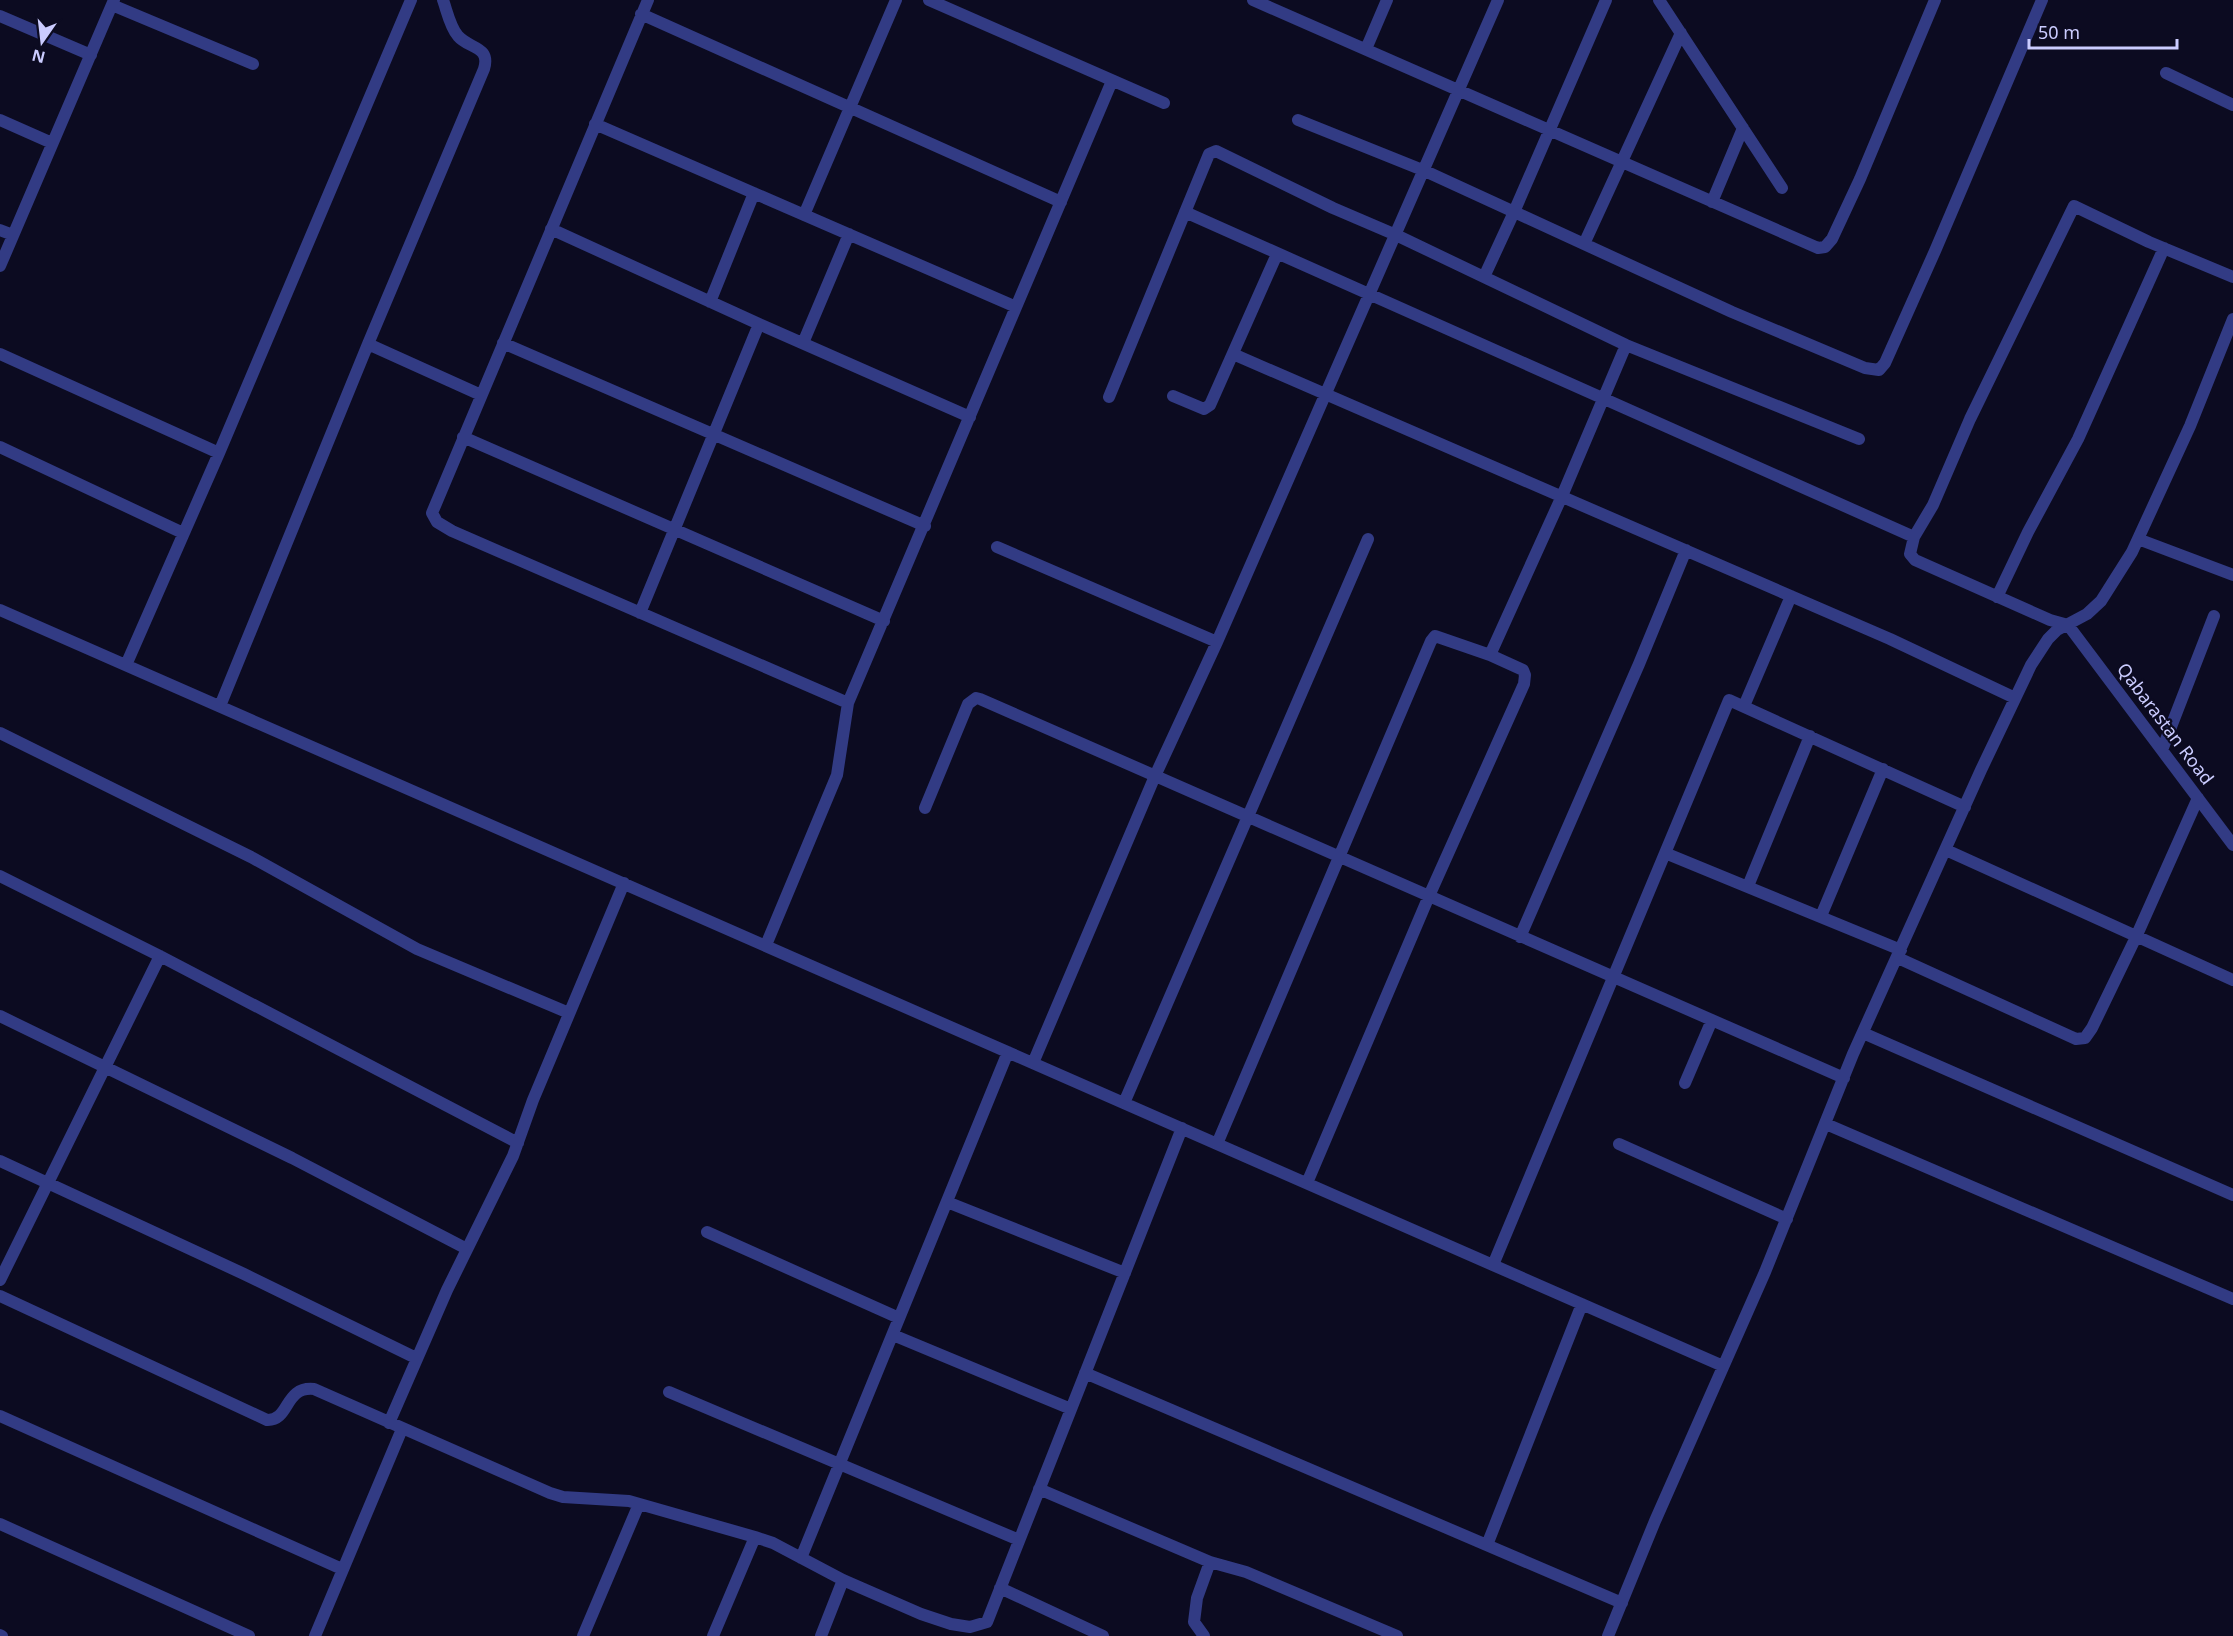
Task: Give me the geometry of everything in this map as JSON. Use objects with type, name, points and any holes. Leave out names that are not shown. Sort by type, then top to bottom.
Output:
[{"type":"street","points":[[126,665],[219,453],[411,0]]},
{"type":"street","points":[[220,706],[486,61],[484,54],[458,36],[443,0]]},
{"type":"street","points":[[648,0],[432,513],[437,522],[452,531],[848,703]]},
{"type":"street","points":[[804,215],[896,0]]},
{"type":"street","points":[[928,0],[1164,104]]},
{"type":"street","points":[[1253,0],[1273,4],[1366,49],[1818,248],[1829,244],[1864,169],[1935,0]]},
{"type":"street","points":[[1366,49],[1387,0]]},
{"type":"street","points":[[1033,1063],[1155,776],[1217,642],[1498,0]]},
{"type":"street","points":[[1484,277],[1606,0]]},
{"type":"street","points":[[1659,0],[1782,188]]},
{"type":"street","points":[[1298,120],[1425,171],[1732,312],[1865,368],[1879,370],[1885,363],[1935,251],[2042,0]]},
{"type":"street","points":[[0,266],[113,3],[253,64]]},
{"type":"street","points":[[641,15],[1060,202]]},
{"type":"street","points":[[0,16],[91,55]]},
{"type":"street","points":[[1584,244],[1681,33]]},
{"type":"street","points":[[2166,73],[2233,105]]},
{"type":"street","points":[[766,945],[837,776],[848,703],[1112,81]]},
{"type":"street","points":[[0,120],[52,143]]},
{"type":"street","points":[[595,124],[1016,307]]},
{"type":"street","points":[[1712,202],[1743,128]]},
{"type":"street","points":[[1109,397],[1209,154],[1216,151],[1626,345],[1859,439]]},
{"type":"street","points":[[710,302],[754,193]]},
{"type":"street","points":[[2068,625],[2050,620],[1915,560],[1910,554],[1914,537],[1933,505],[1971,419],[2074,206],[2233,277]]},
{"type":"street","points":[[1185,212],[1914,537]]},
{"type":"street","points":[[551,229],[970,417]]},
{"type":"street","points":[[0,230],[13,236]]},
{"type":"street","points":[[803,344],[849,234]]},
{"type":"street","points":[[1997,597],[2028,532],[2078,439],[2164,248]]},
{"type":"street","points":[[1173,396],[1200,408],[1207,408],[1277,254]]},
{"type":"street","points":[[1608,1636],[1655,1521],[1787,1219],[1863,1033],[2015,698],[2031,665],[2048,639],[2088,614],[2101,601],[2132,552],[2190,426],[2233,320]]},
{"type":"street","points":[[640,613],[759,324]]},
{"type":"street","points":[[503,343],[925,526]]},
{"type":"street","points":[[368,344],[480,395]]},
{"type":"street","points":[[1490,655],[1562,496],[1626,345]]},
{"type":"street","points":[[0,354],[219,453]]},
{"type":"street","points":[[1233,354],[1890,639],[2015,698]]},
{"type":"street","points":[[463,436],[884,621]]},
{"type":"street","points":[[0,447],[183,534]]},
{"type":"street","points":[[1124,1103],[1246,816],[1368,539]]},
{"type":"street","points":[[2138,539],[2233,575]]},
{"type":"street","points":[[996,547],[1217,642]]},
{"type":"street","points":[[1520,936],[1640,664],[1686,550]]},
{"type":"street","points":[[1744,706],[1791,596]]},
{"type":"street","points":[[0,610],[1723,1366]]},
{"type":"street","points":[[2162,750],[2214,616]]},
{"type":"street","name":"Qabarastan Road","points":[[2068,625],[2233,845]]},
{"type":"street","points":[[1217,1144],[1431,641],[1435,636],[1490,655],[1523,670],[1524,684],[1429,896],[1307,1183]]},
{"type":"street","points":[[925,808],[968,705],[976,698],[1844,1078]]},
{"type":"street","points":[[1493,1265],[1729,700],[1965,807]]},
{"type":"street","points":[[0,733],[251,857],[417,949],[569,1013]]},
{"type":"street","points":[[1748,886],[1810,736]]},
{"type":"street","points":[[1821,916],[1883,769]]},
{"type":"street","points":[[1665,853],[1821,916],[2080,1040],[2085,1038],[2092,1028],[2198,798]]},
{"type":"street","points":[[1946,850],[2233,981]]},
{"type":"street","points":[[0,876],[160,956],[518,1143]]},
{"type":"street","points":[[389,1423],[416,1358],[503,1178],[533,1100],[624,883]]},
{"type":"street","points":[[0,1280],[160,956]]},
{"type":"street","points":[[0,1016],[292,1158],[467,1249]]},
{"type":"street","points":[[1685,1083],[1712,1020]]},
{"type":"street","points":[[1863,1033],[2233,1195]]},
{"type":"street","points":[[801,1558],[1008,1052]]},
{"type":"street","points":[[1826,1124],[2233,1299]]},
{"type":"street","points":[[0,1296],[267,1420],[276,1419],[294,1395],[306,1388],[322,1392],[550,1494],[639,1504],[773,1543],[843,1580],[921,1614],[951,1624],[970,1627],[987,1622],[1182,1128]]},
{"type":"street","points":[[1619,1144],[1787,1219]]},
{"type":"street","points":[[0,1161],[244,1274],[416,1358]]},
{"type":"street","points":[[947,1203],[1125,1273]]},
{"type":"street","points":[[707,1232],[899,1318]]},
{"type":"street","points":[[1487,1545],[1582,1304]]},
{"type":"street","points":[[893,1335],[1071,1409]]},
{"type":"street","points":[[1085,1373],[1622,1603]]},
{"type":"street","points":[[669,1392],[1019,1540]]},
{"type":"street","points":[[0,1416],[342,1569]]},
{"type":"street","points":[[315,1636],[402,1429]]},
{"type":"street","points":[[1040,1489],[1210,1562],[1246,1572],[1397,1636]]},
{"type":"street","points":[[583,1636],[639,1504]]},
{"type":"street","points":[[0,1524],[249,1636]]},
{"type":"street","points":[[713,1636],[755,1538]]},
{"type":"street","points":[[1204,1636],[1194,1622],[1197,1598],[1210,1562]]},
{"type":"street","points":[[821,1636],[843,1580]]},
{"type":"street","points":[[1000,1588],[1103,1636]]}]
